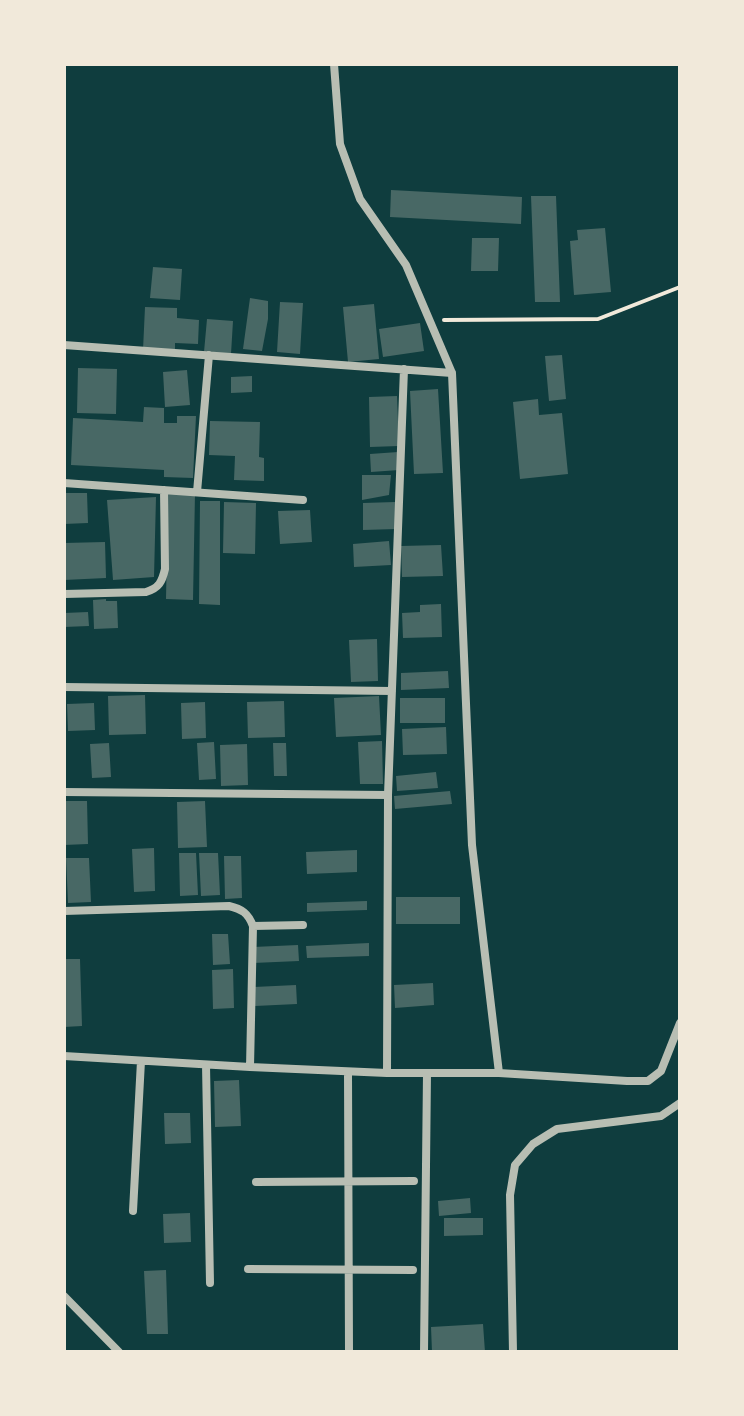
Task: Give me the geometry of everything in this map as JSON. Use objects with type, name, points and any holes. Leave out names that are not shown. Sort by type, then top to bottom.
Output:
[{"type":"street","points":[[334,64],[340,144],[360,199],[406,265],[452,373],[472,845],[499,1073]]},
{"type":"street","points":[[64,345],[452,373]]},
{"type":"street","points":[[197,492],[209,355]]},
{"type":"street","points":[[387,1073],[388,795],[404,369]]},
{"type":"street","points":[[64,483],[303,500]]},
{"type":"street","points":[[64,594],[146,592],[156,589],[165,569],[164,490]]},
{"type":"street","points":[[64,687],[392,691]]},
{"type":"street","points":[[64,792],[388,795]]},
{"type":"street","points":[[64,911],[229,906],[249,915],[253,926],[250,1067]]},
{"type":"street","points":[[253,926],[303,925]]},
{"type":"street","points":[[64,1056],[348,1072],[499,1073],[648,1081],[661,1071],[680,1023]]},
{"type":"street","points":[[133,1211],[141,1061]]},
{"type":"street","points":[[206,1065],[210,1283]]},
{"type":"street","points":[[348,1072],[349,1352]]},
{"type":"street","points":[[424,1352],[427,1073]]},
{"type":"street","points":[[513,1352],[510,1195],[515,1165],[533,1144],[557,1129],[661,1116],[680,1103]]},
{"type":"street","points":[[256,1182],[414,1181]]},
{"type":"street","points":[[248,1269],[413,1270]]},
{"type":"street","points":[[64,1296],[119,1352]]},
{"type":"path","points":[[429,320],[598,319],[680,287]]},
{"type":"building","points":[[391,190],[522,197],[521,224],[390,217]]},
{"type":"building","points":[[531,196],[556,196],[560,302],[535,302]]},
{"type":"building","points":[[605,228],[611,292],[574,295],[570,241],[578,240],[577,230]]},
{"type":"building","points":[[472,238],[499,238],[498,271],[471,271]]},
{"type":"building","points":[[153,267],[182,269],[180,300],[150,298]]},
{"type":"building","points":[[250,298],[268,301],[262,351],[243,349]]},
{"type":"building","points":[[280,302],[303,303],[300,354],[277,352]]},
{"type":"building","points":[[374,304],[379,359],[348,362],[343,307]]},
{"type":"building","points":[[145,307],[177,308],[177,318],[199,320],[198,344],[175,343],[175,351],[143,350]]},
{"type":"building","points":[[207,319],[233,321],[231,354],[204,352]]},
{"type":"building","points":[[420,323],[424,351],[383,357],[379,329]]},
{"type":"building","points":[[562,355],[566,399],[549,401],[545,356]]},
{"type":"building","points":[[78,368],[117,369],[116,414],[77,413]]},
{"type":"building","points":[[187,370],[190,405],[165,407],[163,372]]},
{"type":"building","points":[[252,376],[252,392],[231,393],[231,377]]},
{"type":"building","points":[[438,389],[443,473],[414,474],[410,391]]},
{"type":"building","points":[[397,396],[399,446],[370,447],[369,397]]},
{"type":"building","points":[[538,399],[539,415],[562,413],[568,474],[520,479],[513,402]]},
{"type":"building","points":[[144,407],[164,408],[164,423],[177,423],[177,416],[196,416],[193,478],[164,477],[164,470],[71,465],[73,418],[143,422]]},
{"type":"building","points":[[210,421],[260,422],[259,457],[264,458],[264,481],[234,480],[235,456],[209,455]]},
{"type":"building","points":[[398,452],[399,470],[371,472],[370,454]]},
{"type":"building","points":[[362,475],[391,475],[389,495],[362,500]]},
{"type":"building","points":[[64,493],[87,493],[88,523],[64,524]]},
{"type":"building","points":[[168,493],[195,493],[193,600],[166,599]]},
{"type":"building","points":[[156,497],[154,577],[113,580],[107,500]]},
{"type":"building","points":[[200,501],[220,501],[220,605],[199,604]]},
{"type":"building","points":[[224,502],[256,503],[255,554],[223,553]]},
{"type":"building","points":[[395,502],[396,529],[363,530],[363,503]]},
{"type":"building","points":[[310,510],[312,542],[280,544],[278,511]]},
{"type":"building","points":[[389,541],[391,565],[354,567],[353,544]]},
{"type":"building","points":[[105,542],[106,578],[64,580],[64,543]]},
{"type":"building","points":[[441,545],[443,576],[402,577],[401,546]]},
{"type":"building","points":[[93,600],[117,601],[118,628],[94,629]]},
{"type":"building","points":[[441,604],[442,637],[403,638],[402,613],[420,612],[420,605]]},
{"type":"building","points":[[88,612],[89,626],[64,627],[64,613]]},
{"type":"building","points":[[377,639],[378,681],[351,682],[349,640]]},
{"type":"building","points":[[448,671],[449,688],[401,690],[401,673]]},
{"type":"building","points":[[145,695],[146,734],[109,735],[108,696]]},
{"type":"building","points":[[379,696],[381,735],[336,737],[334,698]]},
{"type":"building","points":[[400,698],[445,698],[445,723],[400,723]]},
{"type":"building","points":[[284,701],[285,737],[248,738],[247,702]]},
{"type":"building","points":[[205,702],[206,738],[182,739],[181,703]]},
{"type":"building","points":[[94,703],[95,730],[68,731],[67,704]]},
{"type":"building","points":[[446,727],[447,754],[403,755],[402,729]]},
{"type":"building","points":[[382,741],[383,784],[360,784],[358,742]]},
{"type":"building","points":[[214,742],[216,779],[199,780],[197,743]]},
{"type":"building","points":[[109,743],[111,777],[92,778],[90,744]]},
{"type":"building","points":[[273,743],[286,743],[287,776],[274,776]]},
{"type":"building","points":[[247,744],[248,785],[221,786],[220,745]]},
{"type":"building","points":[[436,772],[438,788],[397,791],[396,776]]},
{"type":"building","points":[[450,791],[452,804],[395,809],[394,796]]},
{"type":"building","points":[[64,801],[87,801],[88,844],[64,845]]},
{"type":"building","points":[[205,801],[207,847],[178,848],[177,802]]},
{"type":"building","points":[[154,848],[155,891],[134,892],[132,849]]},
{"type":"building","points":[[357,850],[357,872],[307,874],[306,852]]},
{"type":"building","points":[[179,853],[196,853],[198,895],[180,896]]},
{"type":"building","points":[[199,853],[218,853],[220,895],[201,896]]},
{"type":"building","points":[[224,856],[241,856],[242,898],[225,899]]},
{"type":"building","points":[[66,858],[89,858],[91,902],[68,903]]},
{"type":"building","points":[[396,897],[460,897],[460,924],[396,924]]},
{"type":"building","points":[[367,901],[367,910],[307,912],[307,903]]},
{"type":"building","points":[[212,934],[228,934],[230,964],[213,965]]},
{"type":"building","points":[[369,943],[369,956],[307,958],[306,946]]},
{"type":"building","points":[[298,945],[299,961],[253,963],[253,947]]},
{"type":"building","points":[[64,959],[80,959],[82,1026],[64,1027]]},
{"type":"building","points":[[233,969],[234,1008],[213,1009],[212,970]]},
{"type":"building","points":[[433,983],[434,1005],[395,1008],[394,985]]},
{"type":"building","points":[[296,985],[297,1004],[255,1006],[254,987]]},
{"type":"building","points":[[239,1080],[241,1126],[215,1127],[214,1081]]},
{"type":"building","points":[[164,1113],[190,1113],[191,1143],[165,1144]]},
{"type":"building","points":[[470,1198],[471,1213],[439,1216],[438,1201]]},
{"type":"building","points":[[190,1213],[191,1242],[164,1243],[163,1214]]},
{"type":"building","points":[[444,1218],[483,1218],[483,1235],[444,1236]]},
{"type":"building","points":[[166,1270],[168,1334],[147,1334],[144,1271]]},
{"type":"building","points":[[483,1324],[485,1352],[432,1352],[431,1327]]}]
